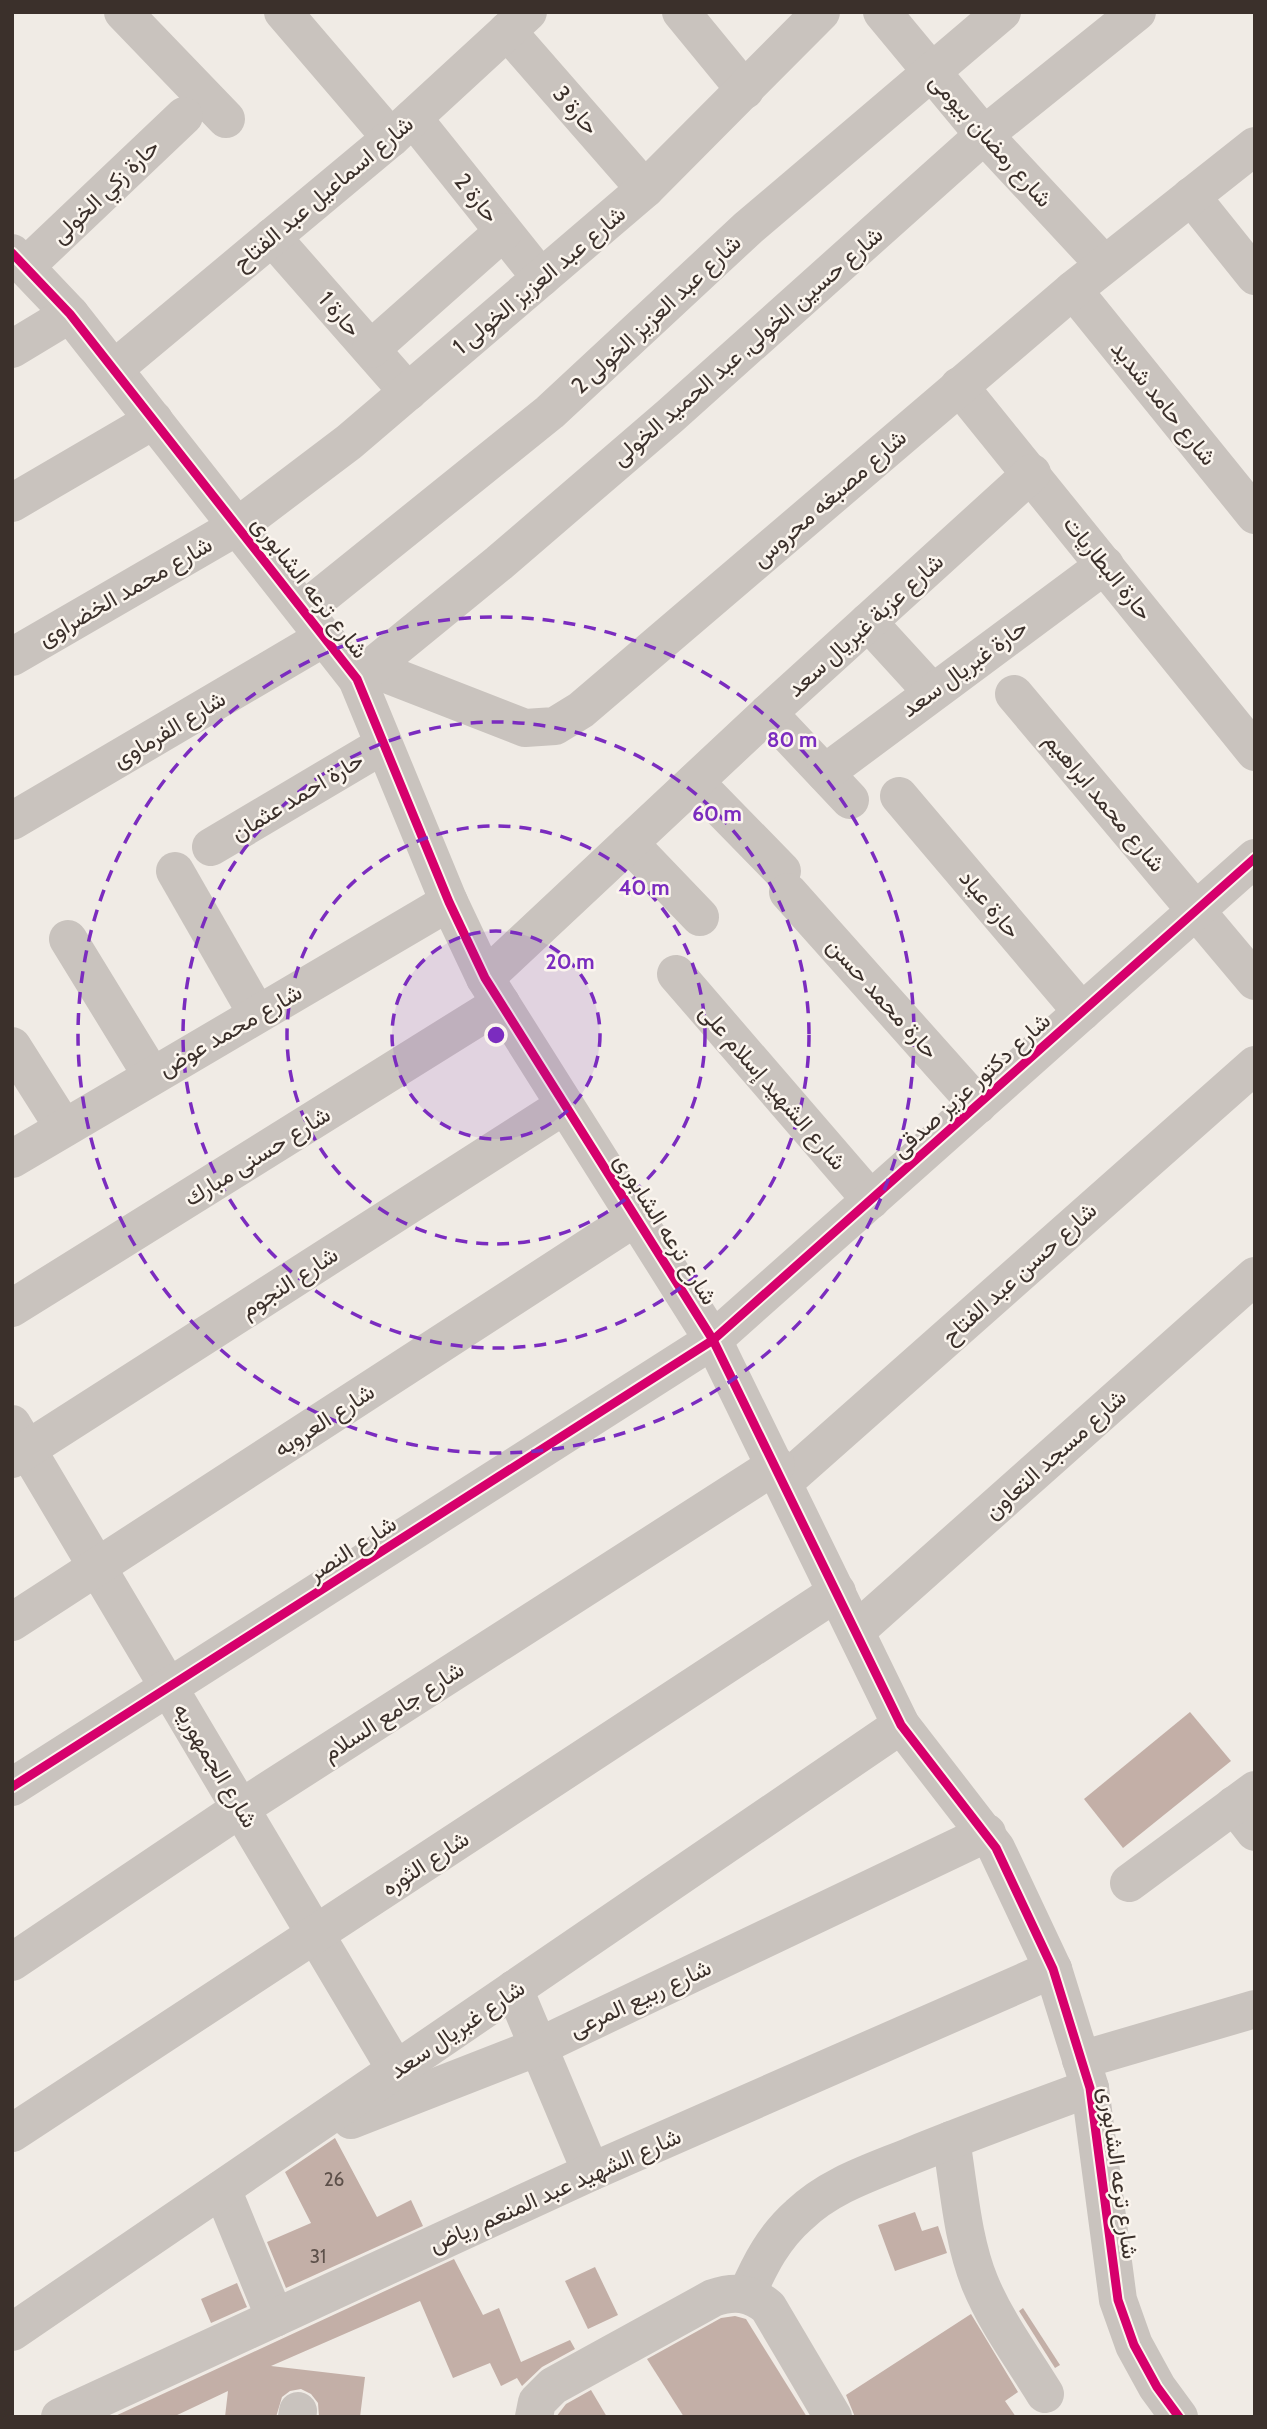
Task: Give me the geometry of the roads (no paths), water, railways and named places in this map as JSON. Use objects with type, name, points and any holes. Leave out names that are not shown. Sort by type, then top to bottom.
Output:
[{"type":"street","points":[[123,12],[226,120]]},
{"type":"street","name":"حارة 2","points":[[283,12],[402,128],[503,232],[541,278]]},
{"type":"street","points":[[681,12],[745,90]]},
{"type":"street","name":"شارع عبد العزيز الخولى 1","points":[[238,526],[349,442],[645,189],[821,12]]},
{"type":"street","name":"شارع رمضان بيومى","points":[[882,12],[984,135],[1104,264]]},
{"type":"street","name":"شارع عبد العزيز الخولى 2","points":[[315,623],[551,412],[748,228],[1002,12]]},
{"type":"street","name":"شارع حسين الخولى, عبد الحميد الخولى","points":[[364,673],[670,416],[984,135],[1137,12]]},
{"type":"street","name":"شارع اسماعيل عبد الفتاح","points":[[114,369],[402,128],[517,22]]},
{"type":"street","name":"حارة 3","points":[[517,22],[645,189]]},
{"type":"street","name":"حارة زكي الخولى","points":[[19,259],[184,116]]},
{"type":"street","name":"شارع مصبغه محروس","points":[[364,673],[525,728],[555,726],[581,710],[1104,264],[1255,146]]},
{"type":"street","points":[[1191,196],[1255,276]]},
{"type":"street","points":[[371,349],[503,232]]},
{"type":"street","name":"حارة 1","points":[[272,237],[408,392]]},
{"type":"street","name":"شارع ترعه الشابورى","points":[[19,259],[71,314],[315,623],[364,673],[383,745],[449,902],[493,991],[713,1340],[901,1725],[987,1833],[1019,1893],[1053,1969],[1085,2074],[1118,2300],[1134,2345],[1157,2387],[1179,2417]]},
{"type":"street","name":"شارع حامد شديد","points":[[1073,290],[1255,515]]},
{"type":"street","points":[[12,349],[71,314]]},
{"type":"street","name":"حارة البطاريات","points":[[959,386],[1255,752]]},
{"type":"street","points":[[12,503],[153,420]]},
{"type":"street","name":"شارع عزبة غبريال سعد","points":[[493,991],[629,844],[768,713],[1032,473]]},
{"type":"street","name":"شارع محمد الخضراوى","points":[[12,657],[238,526]]},
{"type":"street","name":"حارة غبريال سعد","points":[[768,713],[838,786],[932,692],[1105,565]]},
{"type":"street","points":[[867,622],[932,692]]},
{"type":"street","name":"شارع الفرماوى","points":[[12,821],[315,623]]},
{"type":"street","name":"شارع محمد ابراهيم","points":[[1014,694],[1255,981]]},
{"type":"street","name":"حارة احمد عثمان","points":[[211,847],[383,745]]},
{"type":"street","name":"حارة محمد حسن","points":[[695,782],[785,881],[978,1105]]},
{"type":"street","name":"حارة عياد","points":[[899,796],[1082,1012]]},
{"type":"street","points":[[629,844],[700,917]]},
{"type":"street","name":"شارع دكتور عزيز صدقى","points":[[713,1340],[1255,858]]},
{"type":"street","points":[[174,871],[257,1014]]},
{"type":"street","name":"شارع محمد عوض","points":[[12,1159],[449,902]]},
{"type":"street","points":[[68,939],[152,1076]]},
{"type":"street","name":"شارع الشهيد إسلام على","points":[[676,974],[871,1200]]},
{"type":"street","name":"شارع حسنى مبارك","points":[[12,1308],[493,991]]},
{"type":"street","points":[[12,1046],[64,1128]]},
{"type":"street","name":"شارع حسن عبد الفتاح","points":[[780,1473],[1255,1065]]},
{"type":"street","name":"شارع النجوم","points":[[17,1444],[565,1105]]},
{"type":"street","name":"شارع العروبه","points":[[12,1622],[636,1217]]},
{"type":"street","name":"شارع مسجد التعاون","points":[[856,1631],[1255,1276]]},
{"type":"street","name":"شارع النصر","points":[[12,1787],[713,1340]]},
{"type":"street","name":"شارع الجمهوريه","points":[[17,1444],[97,1567],[396,2070]]},
{"type":"street","name":"شارع جامع السلام","points":[[12,1962],[242,1808],[780,1473]]},
{"type":"street","name":"شارع الثوره","points":[[12,2133],[837,1592]]},
{"type":"street","name":"شارع غبريال سعد","points":[[12,2332],[901,1725]]},
{"type":"street","points":[[1129,1883],[1248,1809]]},
{"type":"street","name":"شارع ربيع المرعى","points":[[286,2145],[538,2047],[987,1833]]},
{"type":"street","name":"شارع الشهيد عبد المنعم رياض","points":[[60,2417],[591,2172],[1053,1969]]},
{"type":"street","points":[[514,1989],[591,2172]]},
{"type":"street","points":[[747,2294],[760,2264],[777,2238],[799,2214],[825,2194],[951,2140],[1085,2074],[1255,2009]]},
{"type":"street","points":[[951,2140],[971,2255],[979,2281],[990,2305],[1045,2394]]},
{"type":"street","points":[[222,2189],[275,2318]]},
{"type":"street","points":[[534,2417],[537,2402],[553,2386],[713,2298],[736,2292],[758,2299],[775,2316],[833,2417]]}]
